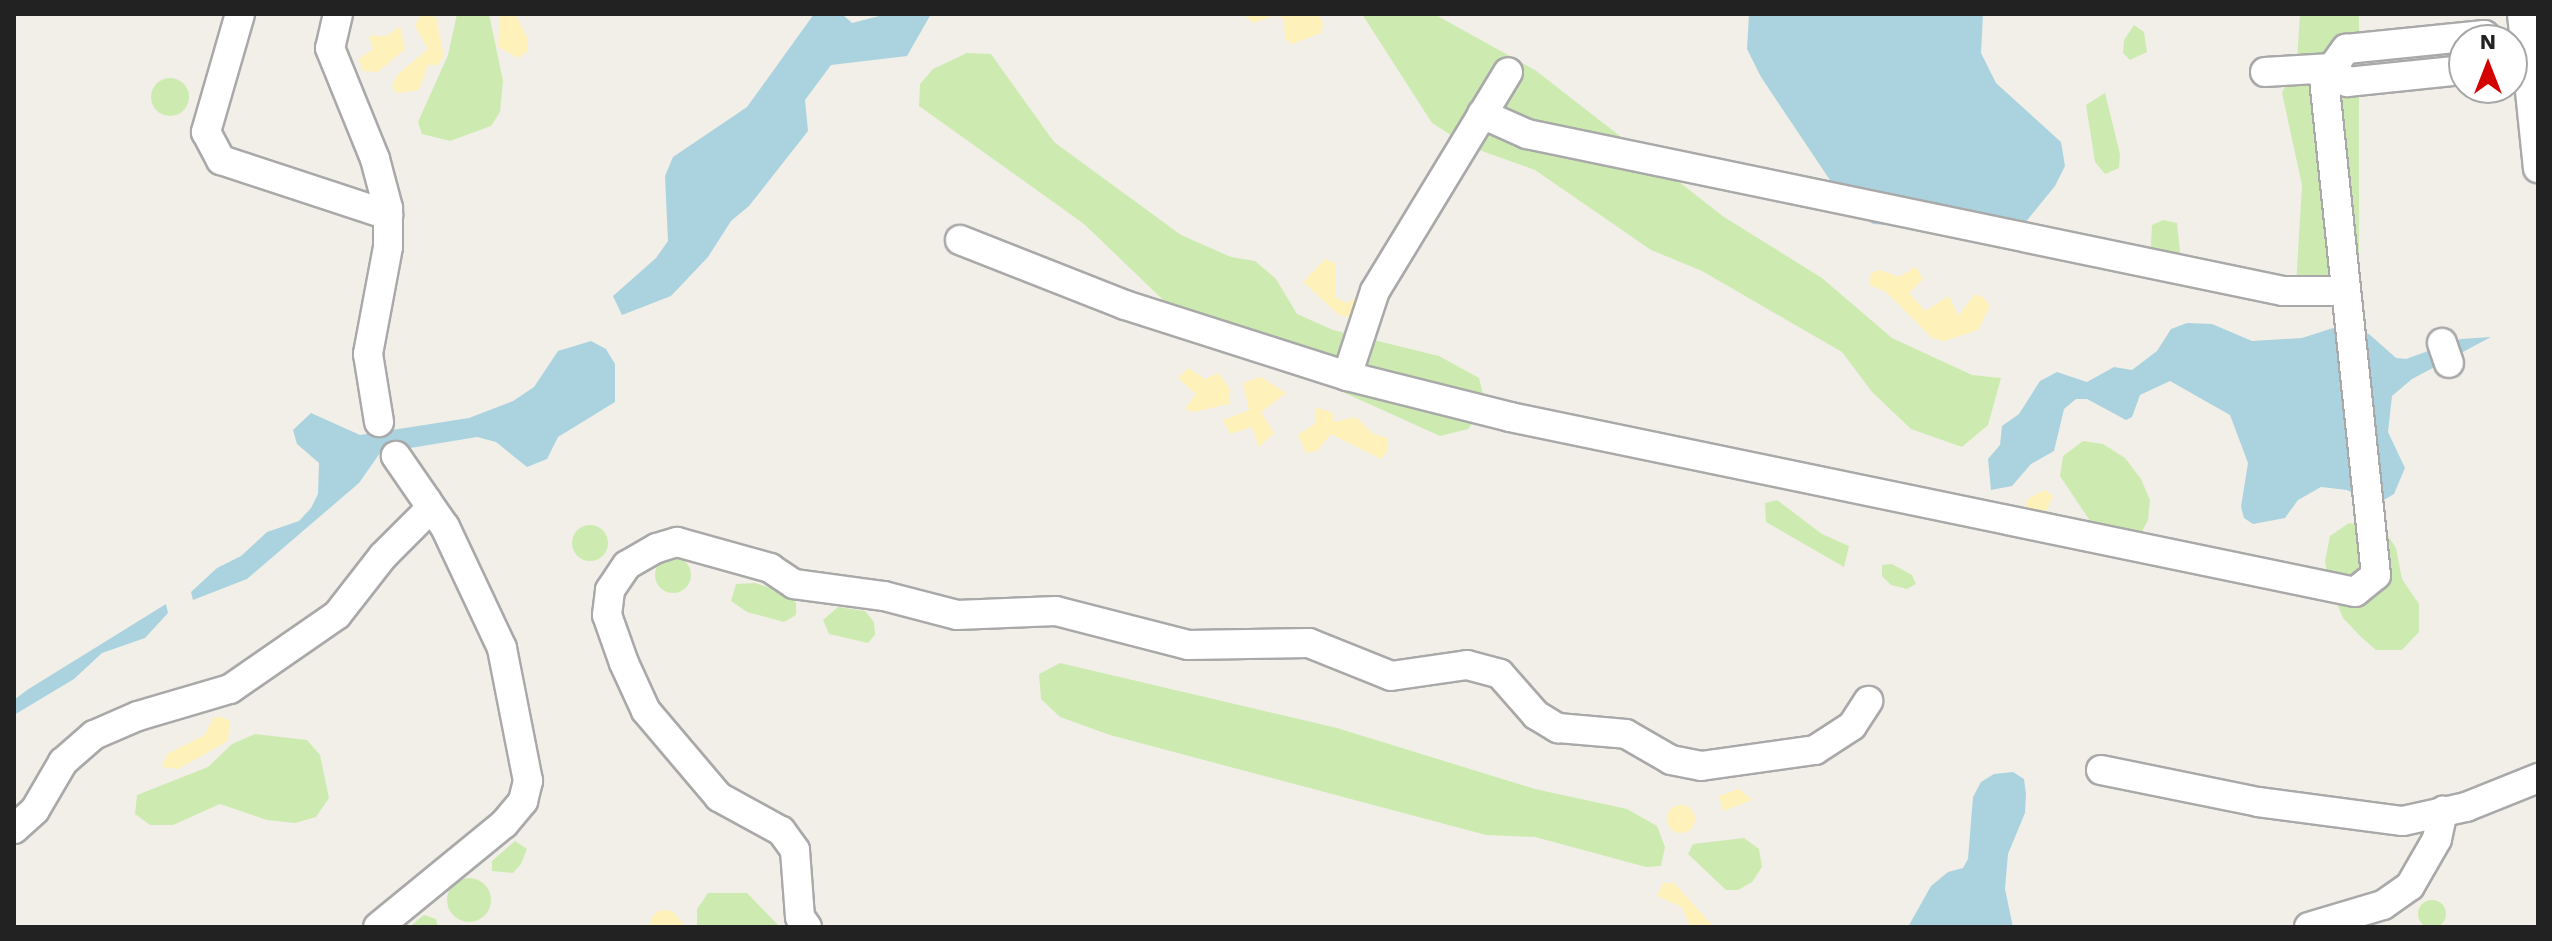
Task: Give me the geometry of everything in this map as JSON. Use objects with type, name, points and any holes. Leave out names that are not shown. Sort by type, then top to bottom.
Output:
[{"type":"street","points":[[240,14],[206,132],[221,160],[388,215]]},
{"type":"street","points":[[338,14],[330,48],[375,159],[388,215],[388,247],[368,354],[379,422]]},
{"type":"street","points":[[960,240],[1125,305],[1347,376],[1525,421],[2355,592],[2376,575],[2346,291],[2327,69],[2346,49],[2448,39]]},
{"type":"street","points":[[2265,72],[2327,69],[2347,82],[2448,72]]},
{"type":"street","points":[[1347,376],[1375,291],[1508,72]]},
{"type":"street","points":[[2528,104],[2538,168]]},
{"type":"street","points":[[1482,114],[1527,134],[2283,291],[2346,291]]},
{"type":"street","points":[[378,927],[504,824],[523,801],[528,781],[502,648],[445,527],[396,456]]},
{"type":"street","points":[[14,829],[35,810],[63,762],[94,735],[241,683],[337,615],[383,556],[427,512],[427,501]]},
{"type":"street","points":[[807,927],[800,917],[795,850],[781,831],[719,797],[646,711],[624,663],[607,615],[610,590],[627,565],[657,548],[677,542],[770,568],[794,584],[884,596],[957,615],[1056,611],[1188,645],[1309,643],[1391,676],[1467,665],[1500,674],[1536,715],[1558,728],[1626,734],[1671,760],[1701,766],[1815,750],[1852,726],[1868,701]]},
{"type":"street","points":[[2101,770],[2324,812],[2403,821],[2443,811],[2538,778]]},
{"type":"street","points":[[2309,927],[2383,905],[2410,886],[2437,839],[2443,811]]},
{"type":"green space","points":[[457,14],[489,14],[503,81],[500,112],[491,126],[450,141],[422,134],[418,122],[448,55]]},
{"type":"green space","points":[[1362,14],[1434,14],[1535,70],[1724,217],[1822,278],[1892,338],[1972,375],[2001,378],[1988,425],[1962,447],[1911,429],[1872,392],[1842,352],[1702,271],[1651,250],[1535,170],[1468,146],[1432,123]]},
{"type":"green space","points":[[2300,14],[2359,14],[2359,274],[2344,301],[2296,285],[2302,185],[2282,93],[2297,60]]},
{"type":"green space","points":[[2134,25],[2144,32],[2147,52],[2130,60],[2123,53],[2124,40]]},
{"type":"green space","points":[[967,53],[991,54],[1054,142],[1181,235],[1231,257],[1255,261],[1276,279],[1297,314],[1333,330],[1439,356],[1479,378],[1486,406],[1468,429],[1440,436],[1185,321],[1084,224],[919,106],[920,84],[933,69]]},
{"type":"green space","points":[[170,78],[183,84],[189,97],[183,110],[170,116],[157,110],[151,97],[157,84]]},
{"type":"green space","points":[[2105,93],[2120,154],[2119,168],[2105,174],[2095,162],[2086,105]]},
{"type":"green space","points":[[2163,220],[2177,223],[2181,261],[2150,263],[2152,225]]},
{"type":"green space","points":[[2083,441],[2103,444],[2125,458],[2141,479],[2150,500],[2148,520],[2137,541],[2092,524],[2060,476],[2063,456]]},
{"type":"green space","points":[[1777,500],[1822,534],[1849,546],[1844,567],[1766,522],[1765,503]]},
{"type":"green space","points":[[2349,523],[2384,530],[2396,548],[2402,579],[2419,604],[2419,632],[2402,650],[2376,650],[2343,618],[2329,584],[2325,561],[2330,536]]},
{"type":"green space","points":[[590,525],[603,530],[608,543],[603,556],[590,561],[577,556],[572,543],[577,530]]},
{"type":"green space","points":[[673,557],[686,562],[691,575],[686,588],[673,593],[660,588],[655,575],[660,562]]},
{"type":"green space","points":[[1892,564],[1912,575],[1916,584],[1907,589],[1891,585],[1882,576],[1882,565]]},
{"type":"green space","points":[[755,583],[786,593],[796,603],[796,615],[784,622],[747,612],[731,601],[736,584]]},
{"type":"green space","points":[[838,607],[865,611],[874,622],[875,635],[868,643],[829,634],[823,620]]},
{"type":"green space","points":[[1060,663],[1337,728],[1535,789],[1627,809],[1657,826],[1665,847],[1661,866],[1646,867],[1535,837],[1486,835],[1110,735],[1060,717],[1041,699],[1039,674]]},
{"type":"green space","points":[[255,734],[307,740],[320,755],[329,798],[316,817],[295,823],[267,820],[220,804],[173,825],[150,825],[135,814],[137,795],[208,767],[232,744]]},
{"type":"green space","points":[[1744,838],[1759,849],[1762,867],[1752,882],[1738,890],[1726,890],[1688,854],[1693,844]]},
{"type":"green space","points":[[515,841],[527,849],[521,864],[513,873],[492,871],[492,861]]},
{"type":"green space","points":[[469,878],[485,884],[491,900],[485,916],[469,922],[453,916],[447,900],[453,884]]},
{"type":"green space","points":[[708,893],[747,893],[780,927],[697,927],[697,909]]},
{"type":"green space","points":[[2432,900],[2442,904],[2446,914],[2442,924],[2432,928],[2422,924],[2418,914],[2422,904]]},
{"type":"green space","points":[[424,915],[436,919],[438,927],[409,927]]},
{"type":"sand","points":[[421,14],[436,17],[444,56],[438,65],[428,65],[419,90],[396,93],[392,86],[397,75],[428,49],[415,26]]},
{"type":"sand","points":[[500,14],[515,14],[527,37],[528,51],[518,58],[498,47]]},
{"type":"sand","points":[[1243,14],[1319,14],[1323,24],[1321,33],[1292,44],[1285,39],[1284,19],[1276,15],[1253,23]]},
{"type":"sand","points":[[400,26],[405,49],[378,72],[363,71],[359,59],[373,49],[369,36],[387,36]]},
{"type":"sand","points":[[1325,259],[1335,263],[1336,298],[1347,303],[1363,293],[1354,318],[1339,315],[1303,282]]},
{"type":"sand","points":[[1916,267],[1923,279],[1909,293],[1925,311],[1949,296],[1958,316],[1975,294],[1984,298],[1990,306],[1978,330],[1944,341],[1932,338],[1885,291],[1869,285],[1871,273],[1880,270],[1899,277]]},
{"type":"sand","points":[[1188,368],[1205,379],[1218,373],[1229,388],[1229,404],[1194,412],[1185,409],[1196,394],[1178,378]]},
{"type":"sand","points":[[1261,377],[1286,393],[1261,412],[1274,433],[1259,447],[1252,427],[1230,434],[1223,420],[1249,410],[1243,383]]},
{"type":"sand","points":[[1315,407],[1333,413],[1334,422],[1356,417],[1373,434],[1387,438],[1387,452],[1381,459],[1331,434],[1317,451],[1306,453],[1298,435],[1316,423]]},
{"type":"sand","points":[[2045,490],[2053,496],[2046,512],[2050,517],[2025,513],[2027,499]]},
{"type":"sand","points":[[222,717],[230,721],[228,741],[178,769],[162,767],[167,754],[205,735],[213,718]]},
{"type":"sand","points":[[1739,789],[1752,800],[1723,811],[1719,796]]},
{"type":"sand","points":[[1681,805],[1691,809],[1695,819],[1691,829],[1681,833],[1671,829],[1667,819],[1671,809]]},
{"type":"sand","points":[[1663,883],[1674,883],[1713,926],[1690,927],[1682,907],[1657,896]]},
{"type":"sand","points":[[660,910],[672,911],[686,927],[650,927],[651,917]]},
{"type":"water","points":[[814,14],[842,14],[852,23],[887,14],[931,14],[907,56],[831,65],[805,100],[808,131],[749,206],[731,221],[708,257],[671,296],[622,315],[613,296],[656,258],[668,241],[665,176],[673,157],[747,107]]},
{"type":"water","points":[[1749,14],[1983,14],[1981,53],[1996,83],[2061,142],[2065,166],[2055,186],[2016,234],[1873,224],[1848,207],[1761,77],[1747,49]]},
{"type":"water","points":[[2187,323],[2212,324],[2252,341],[2302,338],[2333,328],[2369,334],[2396,358],[2406,359],[2461,339],[2491,337],[2412,379],[2392,396],[2388,432],[2405,468],[2394,494],[2384,500],[2371,502],[2347,490],[2321,487],[2298,500],[2285,518],[2253,524],[2244,518],[2241,507],[2248,463],[2230,415],[2170,381],[2140,395],[2132,417],[2126,420],[2087,399],[2076,399],[2064,409],[2054,451],[2031,464],[2012,486],[1991,490],[1988,459],[2000,445],[2002,426],[2019,414],[2040,381],[2057,372],[2087,382],[2114,367],[2132,370],[2157,351],[2171,329]]},
{"type":"water","points":[[591,341],[606,349],[615,364],[615,402],[558,437],[547,459],[527,467],[496,442],[477,437],[380,453],[359,483],[247,579],[193,600],[191,592],[217,568],[241,556],[267,532],[299,521],[311,508],[318,494],[319,463],[297,444],[293,430],[311,413],[360,435],[469,418],[513,401],[534,387],[558,351]]},
{"type":"water","points":[[166,604],[168,613],[145,638],[102,653],[74,679],[14,715],[14,700],[27,690]]},
{"type":"water","points":[[2013,772],[2024,779],[2026,794],[2025,813],[2008,854],[2005,889],[2013,927],[1908,927],[1931,886],[1948,872],[1963,868],[1968,859],[1973,797],[1981,782],[1994,774]]}]
